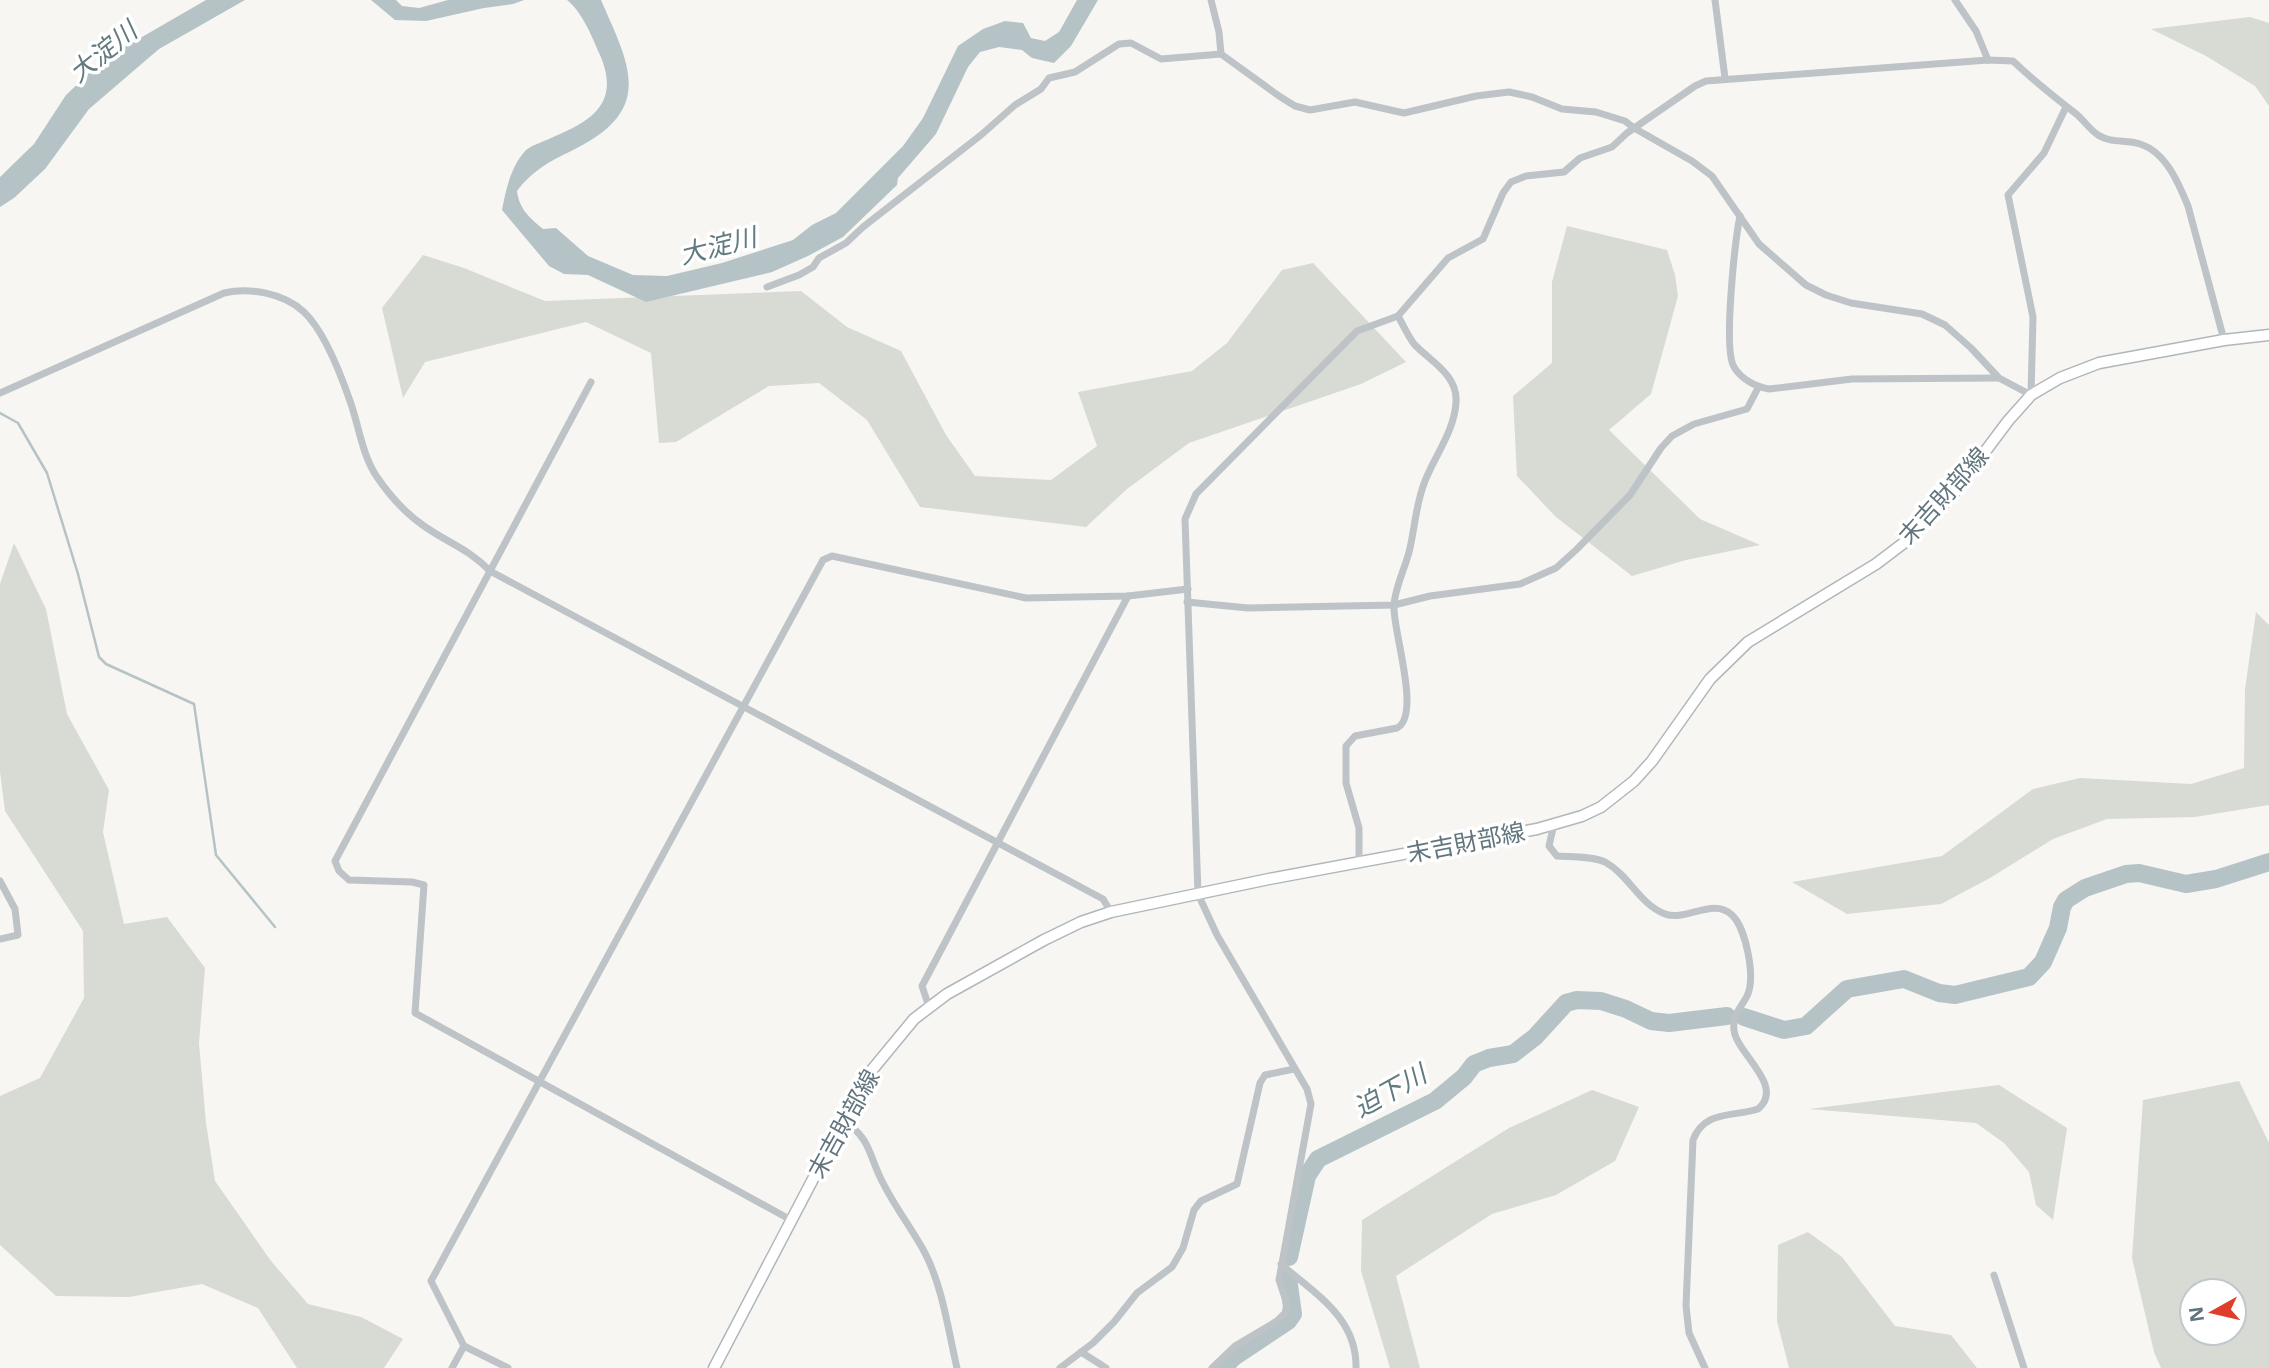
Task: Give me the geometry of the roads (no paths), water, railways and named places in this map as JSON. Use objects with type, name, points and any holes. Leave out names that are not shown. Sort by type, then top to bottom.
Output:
[{"type":"main road","name":"末吉財部線","points":[[714,1368],[867,1076],[914,1019],[947,994],[1044,940],[1081,922],[1111,912],[1554,824],[1601,807],[1634,781],[1668,740],[1710,679],[1748,642],[1876,564],[1909,539],[1954,493],[2008,421],[2031,396],[2060,378],[2099,363],[2224,340],[2269,335]]},
{"type":"street","points":[[1211,0],[1221,54]]},
{"type":"street","points":[[1715,0],[1726,78]]},
{"type":"street","points":[[1955,0],[1976,31],[1988,60]]},
{"type":"street","points":[[767,287],[799,275],[813,267],[819,258],[846,243],[1015,105],[1041,89],[1049,78],[1075,72],[1119,44],[1131,43],[1161,60],[1221,54],[1279,96],[1295,106],[1310,110],[1355,102],[1404,113],[1476,96],[1509,92],[1532,97],[1562,109],[1596,112],[1625,121],[1712,176],[1759,244],[1806,285],[1851,303],[1922,314],[1945,325],[1999,378],[2031,396],[2033,317],[2008,195],[2044,153],[2066,107]]},
{"type":"street","points":[[1212,1368],[1235,1346],[1277,1321],[1285,1313],[1287,1304],[1279,1280],[1311,1104],[1307,1089],[1217,935],[1198,894],[1185,519],[1196,494],[1357,331],[1398,316],[1448,258],[1483,239],[1503,193],[1511,182],[1525,176],[1564,172],[1580,158],[1612,147],[1634,128],[1695,86],[1726,78],[1988,60],[2013,61],[2038,86],[2101,137],[2140,144],[2168,166],[2188,206],[2224,340]]},
{"type":"street","points":[[1741,216],[1735,244],[1729,341],[1732,365],[1758,388],[1852,379],[1999,378]]},
{"type":"street","points":[[0,393],[224,293],[242,290],[287,300],[303,311],[319,331],[350,400],[376,475],[401,508],[426,528],[474,555],[490,571],[1103,899],[1111,912]]},
{"type":"street","points":[[1359,863],[1359,828],[1346,783],[1346,746],[1355,736],[1397,728],[1406,717],[1405,682],[1394,605],[1410,549],[1417,505],[1424,482],[1452,419],[1457,401],[1453,383],[1413,342],[1398,316]]},
{"type":"street","points":[[591,382],[335,861],[339,871],[349,880],[412,882],[424,885],[415,1013],[791,1220]]},
{"type":"street","points":[[1186,602],[1248,608],[1394,605],[1430,596],[1520,584],[1556,568],[1630,495],[1671,436],[1694,424],[1747,409],[1758,388]]},
{"type":"street","points":[[508,1368],[464,1346],[431,1281],[825,558],[832,556],[1026,598],[1128,596],[1188,589]]},
{"type":"street","points":[[929,1007],[922,986],[1128,596]]},
{"type":"street","points":[[1554,824],[1549,846],[1557,856],[1603,862],[1618,873],[1650,906],[1663,914],[1679,916],[1713,908],[1724,909],[1735,918],[1744,941],[1750,964],[1749,989],[1738,1008],[1734,1029],[1736,1038],[1762,1075],[1765,1097],[1762,1107],[1754,1111],[1718,1116],[1706,1121],[1699,1126],[1693,1140],[1686,1306],[1689,1333],[1705,1368]]},
{"type":"street","points":[[0,881],[15,909],[18,935],[0,939]]},
{"type":"street","points":[[1060,1368],[1114,1322],[1137,1293],[1172,1267],[1183,1248],[1194,1210],[1201,1201],[1237,1184],[1260,1083],[1265,1075],[1294,1069]]},
{"type":"street","points":[[843,1121],[864,1136],[878,1173],[895,1206],[925,1253],[937,1282],[957,1368]]},
{"type":"street","points":[[1281,1264],[1340,1315],[1353,1338],[1356,1368]]},
{"type":"street","points":[[1994,1275],[2024,1368]]},
{"type":"street","points":[[452,1368],[464,1346]]},
{"type":"street","points":[[1081,1352],[1106,1368]]},
{"type":"waterway","points":[[0,413],[18,423],[47,473],[78,574],[99,657],[106,664],[194,704],[216,855],[275,927]]},
{"type":"waterway","name":"迫下川","points":[[1744,1017],[1784,1030],[1806,1026],[1847,989],[1904,979],[1939,993],[1955,995],[2029,977],[2043,962],[2058,928],[2066,900],[2085,888],[2126,874],[2139,873],[2186,884],[2216,879],[2269,862]]},
{"type":"waterway","name":"迫下川","points":[[1289,1257],[1307,1176],[1318,1159],[1435,1101],[1464,1077],[1474,1064],[1513,1054],[1535,1037],[1566,1003],[1577,1000],[1601,1001],[1651,1021],[1669,1023],[1727,1016]]},
{"type":"waterway","name":"迫下川","points":[[1223,1368],[1234,1357],[1288,1321],[1293,1314],[1288,1278]]},
{"type":"water label","name":"大淀川","points":[[103,52]]},
{"type":"water label","name":"大淀川","points":[[718,246]]}]
